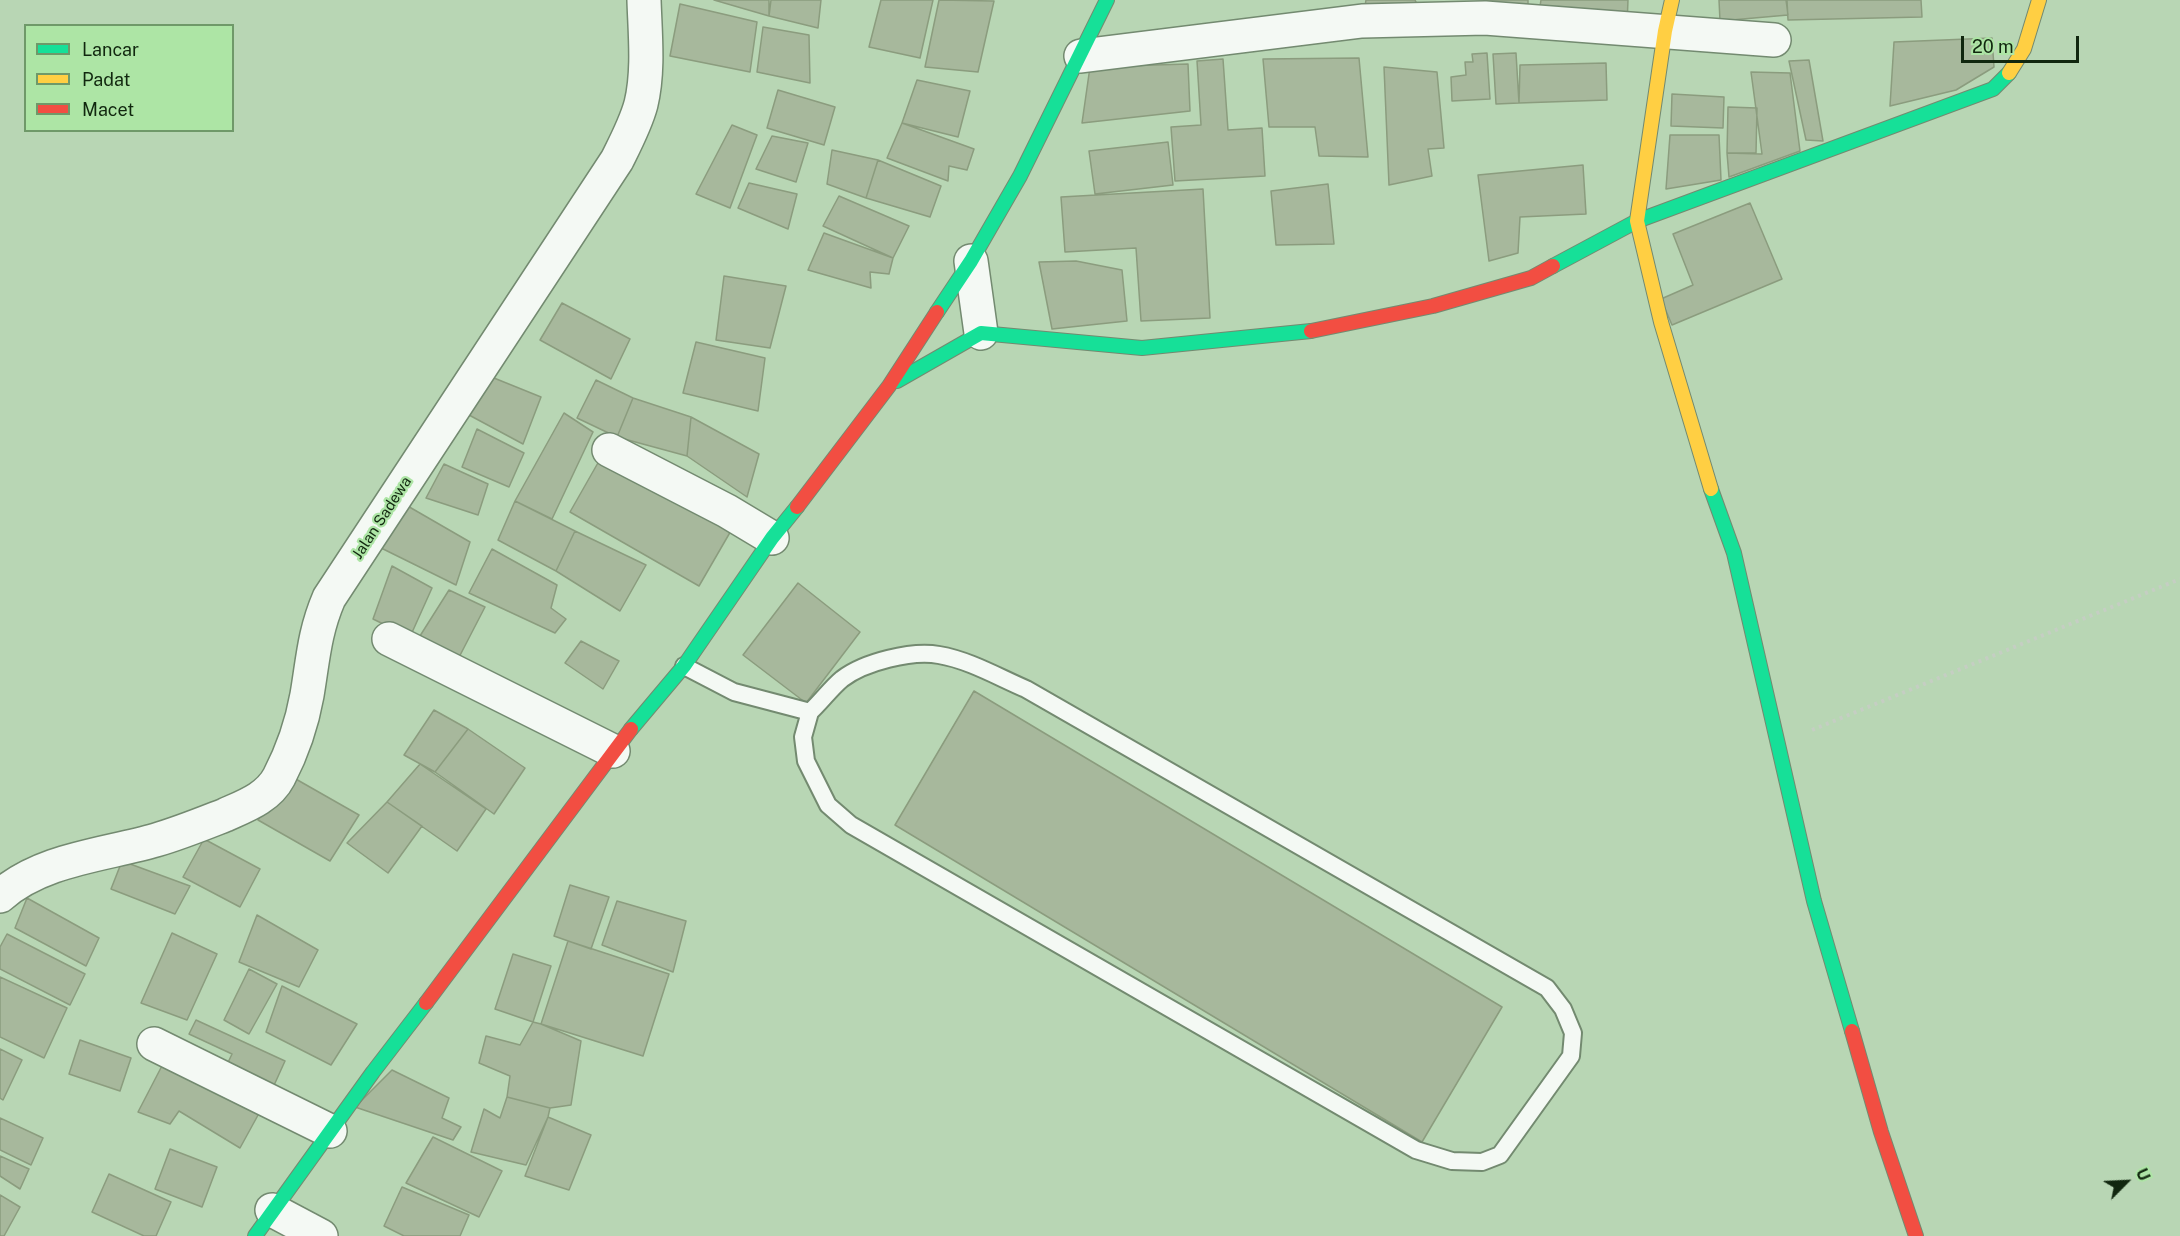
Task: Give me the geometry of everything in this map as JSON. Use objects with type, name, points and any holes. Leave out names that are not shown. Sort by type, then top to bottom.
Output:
[{"type":"street","name":"Jalan Sadewa","points":[[0,896],[13,884],[33,874],[157,840],[246,806],[268,793],[279,779],[300,727],[316,632],[329,598],[617,160],[633,127],[641,102],[644,77],[644,0]]},
{"type":"street","points":[[889,386],[981,333],[1142,348],[1222,341],[1319,330],[1433,306],[1531,278],[1637,221],[1972,99],[1993,89],[2006,80],[2017,67],[2039,0]]},
{"type":"street","points":[[321,1236],[264,1223],[465,948],[559,827],[613,751],[684,666],[772,538],[816,484],[889,386],[971,261],[1020,176],[1081,56],[1104,1]]},
{"type":"street","points":[[1668,15],[1637,221],[1661,322],[1702,465],[1734,553],[1814,902],[1881,1132],[1916,1236]]},
{"type":"street","points":[[1081,56],[1362,21],[1485,18],[1668,15],[1774,40]]},
{"type":"street","points":[[971,261],[981,333]]},
{"type":"street","points":[[609,450],[727,511],[772,538]]},
{"type":"street","points":[[389,639],[613,751]]},
{"type":"street","points":[[154,1044],[330,1131]]},
{"type":"lane","points":[[938,655],[1026,689],[1546,988],[1563,1010],[1573,1033],[1571,1056],[1500,1155],[1482,1162],[1452,1161],[1416,1150],[851,825],[828,805],[806,761],[803,737],[810,712],[842,679],[868,664],[900,656],[938,655]]},
{"type":"lane","points":[[684,666],[734,692],[810,712]]},
{"type":"path","points":[[1778,744],[2180,579]]},
{"type":"building","points":[[714,0],[769,0],[769,16]]},
{"type":"building","points":[[771,0],[821,0],[818,28],[769,16]]},
{"type":"building","points":[[881,0],[933,0],[920,58],[869,47]]},
{"type":"building","points":[[939,0],[994,1],[978,72],[925,67]]},
{"type":"building","points":[[1366,0],[1415,0],[1417,4],[1365,6]]},
{"type":"building","points":[[1487,0],[1528,0],[1528,6],[1487,9]]},
{"type":"building","points":[[1541,0],[1628,0],[1627,25],[1538,19]]},
{"type":"building","points":[[1719,0],[1786,0],[1788,15],[1720,21]]},
{"type":"building","points":[[1787,0],[1921,0],[1922,17],[1788,20]]},
{"type":"building","points":[[680,4],[757,22],[750,72],[670,56]]},
{"type":"building","points":[[763,27],[809,35],[810,83],[757,72]]},
{"type":"building","points":[[1992,38],[1994,67],[1956,90],[1890,106],[1894,42]]},
{"type":"building","points":[[1487,53],[1490,99],[1452,101],[1451,77],[1466,75],[1465,62],[1473,62],[1472,54]]},
{"type":"building","points":[[1516,53],[1519,103],[1496,104],[1493,54]]},
{"type":"building","points":[[1359,58],[1368,157],[1319,156],[1315,127],[1269,127],[1263,59]]},
{"type":"building","points":[[1223,59],[1228,130],[1262,128],[1265,176],[1175,181],[1171,127],[1201,125],[1197,61]]},
{"type":"building","points":[[1809,60],[1823,141],[1806,140],[1789,61]]},
{"type":"building","points":[[1606,63],[1607,100],[1519,103],[1520,65]]},
{"type":"building","points":[[1188,64],[1190,111],[1082,123],[1090,67]]},
{"type":"building","points":[[1384,67],[1437,72],[1444,148],[1428,149],[1432,176],[1389,185]]},
{"type":"building","points":[[1751,72],[1790,73],[1800,151],[1729,177],[1727,153],[1762,154]]},
{"type":"building","points":[[917,80],[970,91],[958,137],[902,123]]},
{"type":"building","points":[[778,90],[835,107],[824,145],[767,128]]},
{"type":"building","points":[[1672,94],[1724,97],[1723,128],[1671,126]]},
{"type":"building","points":[[1728,107],[1757,108],[1756,153],[1727,153]]},
{"type":"building","points":[[902,123],[974,149],[967,170],[949,166],[948,181],[887,158]]},
{"type":"building","points":[[732,125],[757,135],[730,208],[696,194]]},
{"type":"building","points":[[1670,135],[1719,135],[1721,180],[1666,189]]},
{"type":"building","points":[[772,136],[808,143],[796,182],[756,169]]},
{"type":"building","points":[[1168,142],[1173,185],[1095,194],[1089,151]]},
{"type":"building","points":[[832,150],[878,160],[866,198],[827,184]]},
{"type":"building","points":[[878,160],[941,186],[930,217],[866,198]]},
{"type":"building","points":[[1583,165],[1586,214],[1520,217],[1518,253],[1489,261],[1478,175]]},
{"type":"building","points":[[749,183],[797,194],[788,229],[738,208]]},
{"type":"building","points":[[1328,184],[1334,244],[1276,245],[1271,191]]},
{"type":"building","points":[[1203,189],[1210,318],[1141,321],[1136,248],[1065,252],[1061,197]]},
{"type":"building","points":[[839,196],[909,226],[893,258],[823,226]]},
{"type":"building","points":[[1750,203],[1782,279],[1672,325],[1661,299],[1693,285],[1673,234]]},
{"type":"building","points":[[824,233],[893,258],[889,274],[870,272],[871,288],[808,270]]},
{"type":"building","points":[[1076,261],[1122,270],[1127,321],[1052,329],[1039,262]]},
{"type":"building","points":[[724,276],[786,286],[770,348],[716,340]]},
{"type":"building","points":[[562,303],[630,339],[611,379],[540,340]]},
{"type":"building","points":[[696,342],[765,358],[758,411],[683,393]]},
{"type":"building","points":[[489,376],[541,397],[523,444],[469,415]]},
{"type":"building","points":[[596,380],[633,398],[617,437],[577,418]]},
{"type":"building","points":[[633,398],[691,417],[687,456],[617,437]]},
{"type":"building","points":[[564,413],[593,432],[552,519],[515,501]]},
{"type":"building","points":[[691,417],[759,454],[747,497],[687,456]]},
{"type":"building","points":[[477,429],[524,453],[509,487],[462,467]]},
{"type":"building","points":[[603,454],[732,529],[699,586],[570,512]]},
{"type":"building","points":[[444,464],[488,484],[478,515],[426,498]]},
{"type":"building","points":[[399,501],[470,542],[456,585],[373,544]]},
{"type":"building","points":[[515,501],[575,531],[556,571],[498,540]]},
{"type":"building","points":[[575,531],[646,565],[620,611],[556,571]]},
{"type":"building","points":[[492,549],[557,585],[551,608],[566,619],[555,633],[469,593]]},
{"type":"building","points":[[392,566],[432,588],[410,637],[373,619]]},
{"type":"building","points":[[798,583],[860,632],[806,703],[743,655]]},
{"type":"building","points":[[449,590],[485,607],[455,665],[413,647]]},
{"type":"building","points":[[581,641],[619,661],[603,689],[565,663]]},
{"type":"building","points":[[974,691],[1502,1007],[1422,1142],[895,825]]},
{"type":"building","points":[[434,710],[468,729],[435,772],[404,755]]},
{"type":"building","points":[[468,729],[525,768],[494,814],[435,772]]},
{"type":"building","points":[[420,764],[486,809],[457,851],[387,802]]},
{"type":"building","points":[[287,774],[359,815],[330,861],[258,820]]},
{"type":"building","points":[[387,802],[422,826],[388,873],[347,843]]},
{"type":"building","points":[[204,839],[260,869],[240,907],[183,877]]},
{"type":"building","points":[[122,861],[190,886],[175,914],[111,889]]},
{"type":"building","points":[[570,885],[609,897],[591,949],[554,936]]},
{"type":"building","points":[[27,898],[99,938],[86,966],[15,928]]},
{"type":"building","points":[[617,901],[686,921],[673,972],[602,945]]},
{"type":"building","points":[[257,915],[318,950],[299,987],[239,962]]},
{"type":"building","points":[[172,933],[217,954],[187,1020],[141,1003]]},
{"type":"building","points":[[7,934],[85,974],[70,1005],[0,969],[0,947]]},
{"type":"building","points":[[568,941],[669,974],[643,1056],[541,1024]]},
{"type":"building","points":[[513,954],[551,966],[533,1022],[495,1009]]},
{"type":"building","points":[[249,969],[277,984],[249,1034],[224,1020]]},
{"type":"building","points":[[0,977],[67,1008],[44,1058],[0,1037]]},
{"type":"building","points":[[282,986],[357,1024],[331,1065],[266,1032]]},
{"type":"building","points":[[196,1020],[285,1061],[271,1092],[224,1071],[232,1054],[189,1034]]},
{"type":"building","points":[[533,1022],[581,1041],[571,1105],[550,1108],[507,1097],[510,1076],[479,1063],[486,1036],[520,1045]]},
{"type":"building","points":[[80,1040],[131,1058],[120,1091],[69,1074]]},
{"type":"building","points":[[0,1049],[22,1060],[3,1100],[0,1098]]},
{"type":"building","points":[[165,1060],[263,1106],[240,1148],[179,1111],[170,1124],[138,1112]]},
{"type":"building","points":[[392,1070],[449,1098],[442,1118],[461,1127],[453,1140],[355,1107]]},
{"type":"building","points":[[507,1097],[550,1108],[526,1165],[471,1152],[484,1109],[500,1118]]},
{"type":"building","points":[[548,1117],[591,1135],[569,1190],[525,1176]]},
{"type":"building","points":[[0,1118],[43,1138],[31,1165],[0,1150]]},
{"type":"building","points":[[433,1137],[502,1171],[479,1217],[406,1183]]},
{"type":"building","points":[[170,1149],[217,1167],[202,1207],[155,1189]]},
{"type":"building","points":[[0,1156],[29,1169],[20,1189],[0,1176]]},
{"type":"building","points":[[109,1174],[171,1202],[156,1236],[144,1236],[92,1212]]},
{"type":"building","points":[[402,1187],[469,1215],[460,1236],[404,1236],[384,1226]]},
{"type":"building","points":[[0,1195],[20,1207],[4,1236],[0,1236]]},
{"type":"traffic: fast","points":[[937,312],[971,261],[1020,176],[1107,0]]},
{"type":"traffic: fast","points":[[1553,266],[1637,221],[1993,89],[2009,73]]},
{"type":"traffic: fast","points":[[897,381],[981,333],[1142,348],[1311,331]]},
{"type":"traffic: fast","points":[[1711,489],[1734,553],[1814,901],[1852,1031]]},
{"type":"traffic: fast","points":[[631,729],[684,666],[772,538],[797,507]]},
{"type":"traffic: fast","points":[[255,1236],[373,1072],[426,1003]]},
{"type":"traffic: slow","points":[[1672,0],[1665,31],[1637,221],[1661,322],[1711,489]]},
{"type":"traffic: slow","points":[[2009,73],[2024,49],[2039,0]]},
{"type":"traffic: jam","points":[[1311,331],[1433,306],[1531,278],[1553,266]]},
{"type":"traffic: jam","points":[[797,507],[889,386],[937,312]]},
{"type":"traffic: jam","points":[[426,1003],[631,729]]},
{"type":"traffic: jam","points":[[1852,1031],[1881,1132],[1916,1236]]}]
